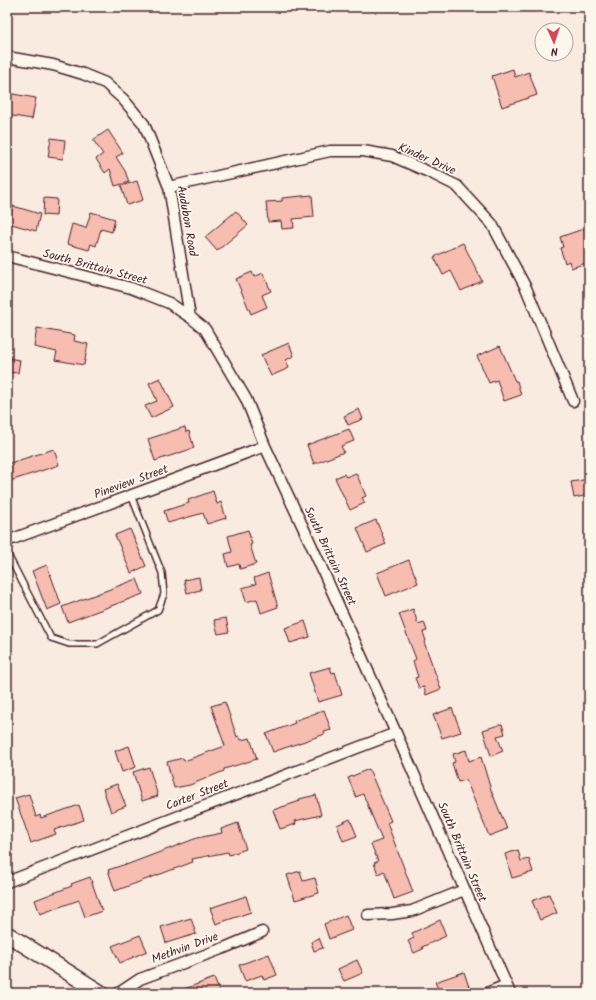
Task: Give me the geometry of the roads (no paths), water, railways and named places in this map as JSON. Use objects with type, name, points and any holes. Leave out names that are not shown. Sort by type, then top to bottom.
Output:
[{"type":"main road","points":[[7,934],[101,993]]},
{"type":"street","name":"Audubon Road","points":[[7,57],[53,65],[83,74],[105,83],[123,99],[144,124],[169,187],[190,316]]},
{"type":"street","name":"Kinder Drive","points":[[169,187],[330,151],[363,151],[392,156],[458,186],[492,224],[526,288],[573,401]]},
{"type":"street","name":"South Brittain Street","points":[[7,256],[131,288],[169,303],[190,316],[205,329],[246,399],[265,446],[396,733],[508,989]]},
{"type":"street","name":"Pineview Street","points":[[7,541],[265,446]]},
{"type":"street","name":"Carter Street","points":[[7,882],[396,733]]},
{"type":"street","points":[[368,915],[412,911],[464,890]]},
{"type":"street","name":"Methvin Drive","points":[[119,993],[140,979],[224,948],[262,932]]},
{"type":"street","points":[[487,993],[508,989]]},
{"type":"lane","points":[[7,553],[51,638],[69,644],[97,644],[158,610],[164,594],[162,573],[131,495]]}]
